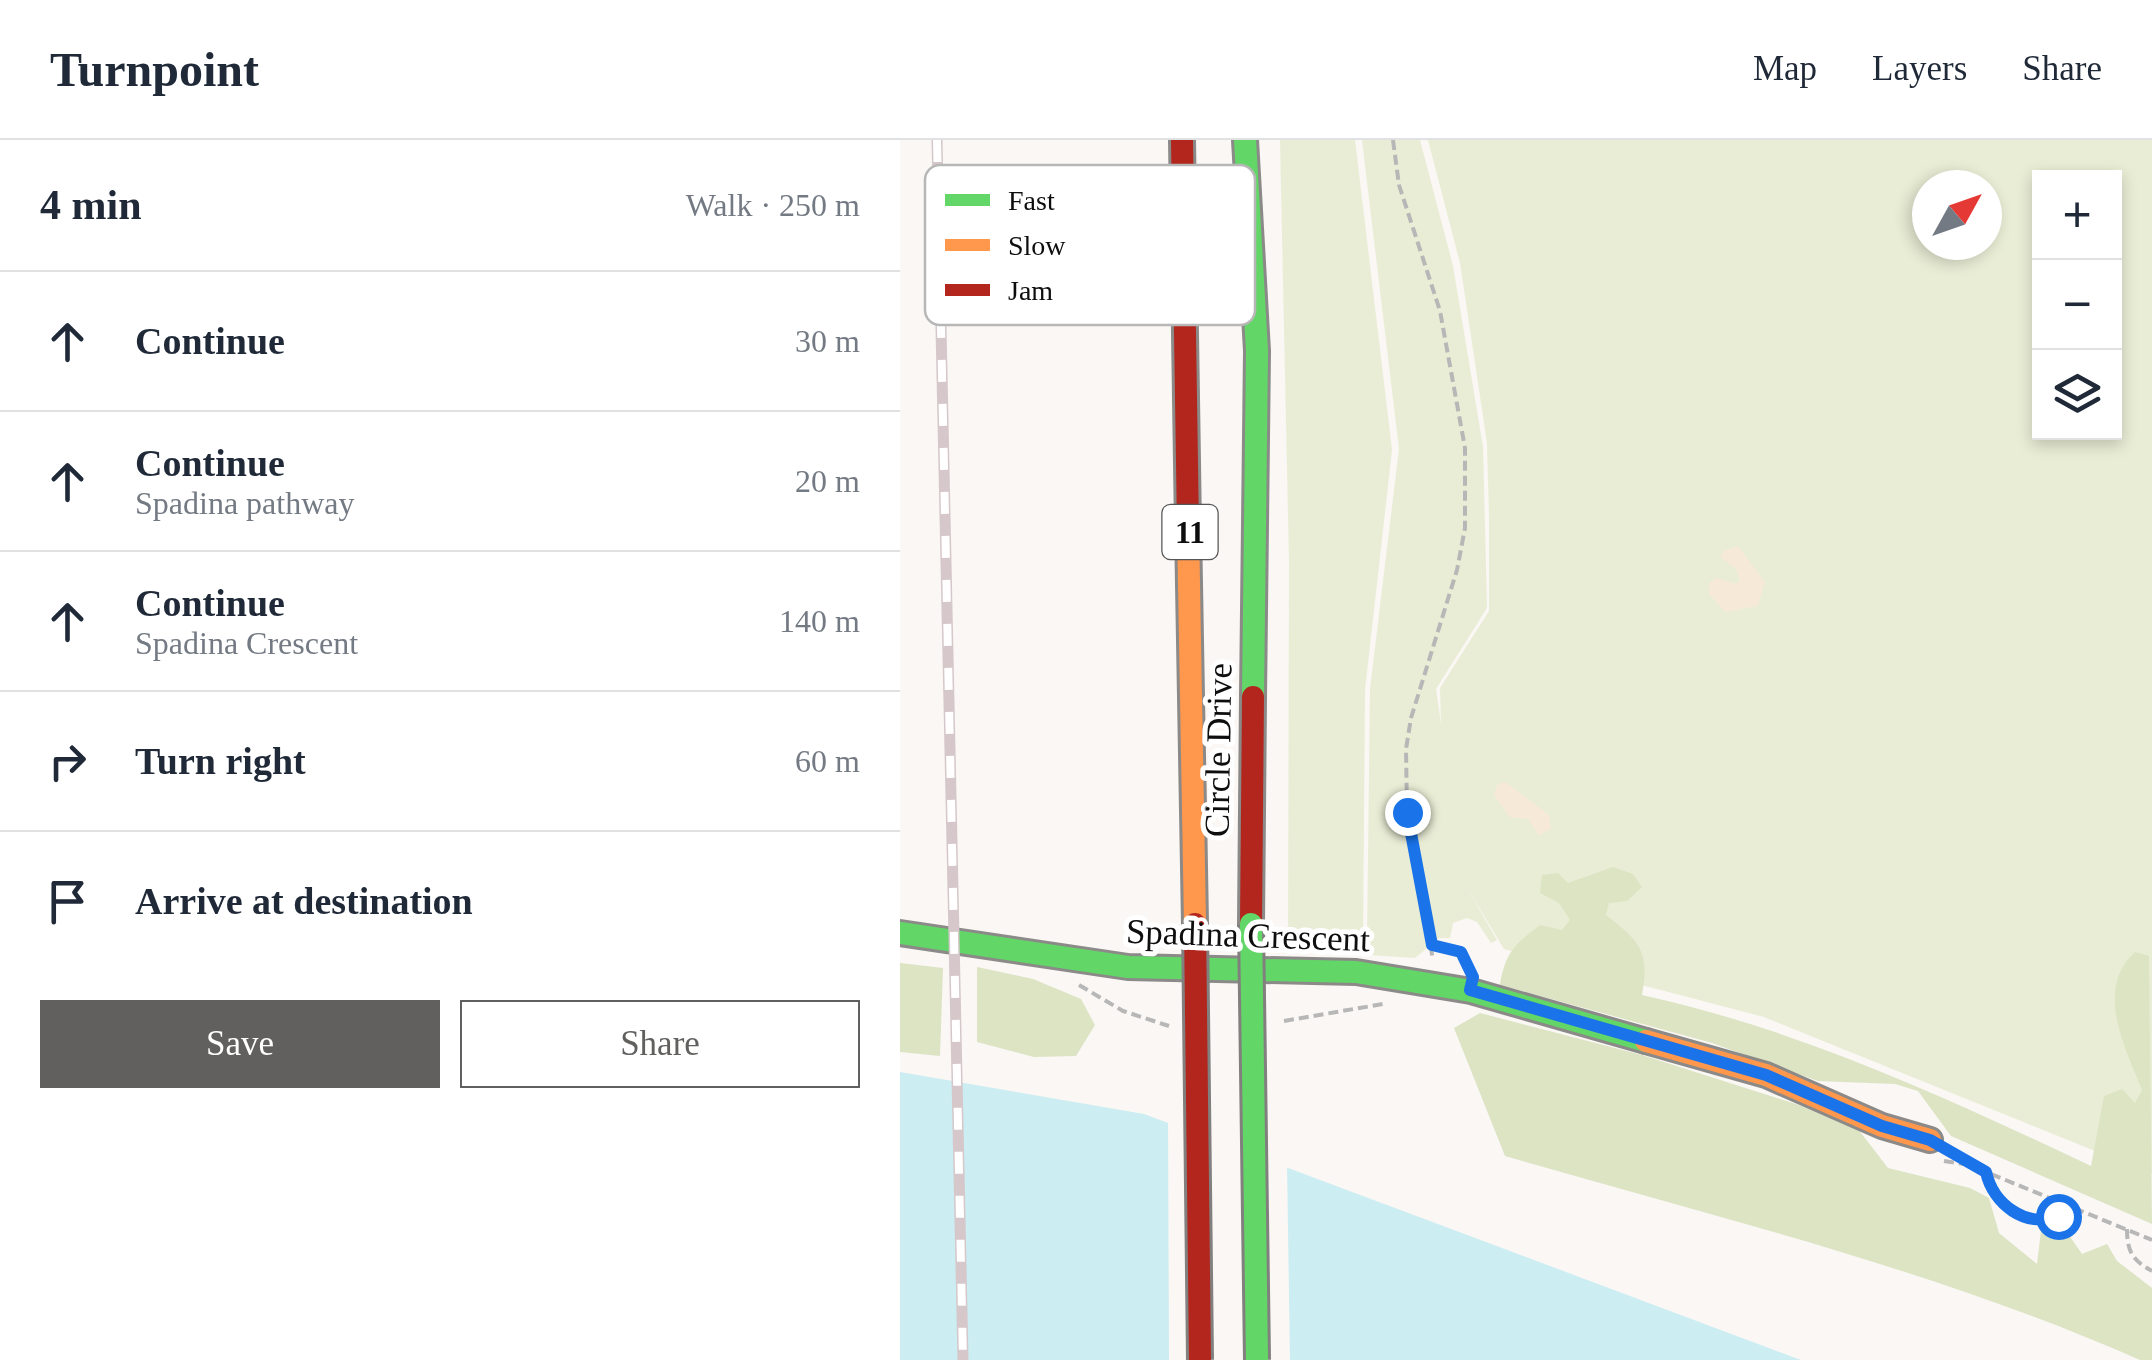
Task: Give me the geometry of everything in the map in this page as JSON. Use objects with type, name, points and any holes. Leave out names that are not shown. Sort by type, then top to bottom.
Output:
[{"type":"main road","name":"Circle Drive","points":[[1182,140],[1182,165]]},
{"type":"main road","name":"Circle Drive","points":[[1246,140],[1247,165]]},
{"type":"main road","name":"Circle Drive","points":[[1255,313],[1251,924],[1257,1360]]},
{"type":"main road","name":"Circle Drive","points":[[1185,325],[1200,1360]]},
{"type":"main road","name":"Spadina Crescent","points":[[900,933],[1037,950],[1128,967],[1356,972],[1470,990],[1766,1075],[1882,1126],[1930,1140]]},
{"type":"path","points":[[1394,140],[1399,186],[1440,311],[1465,448],[1465,528],[1458,570],[1410,718],[1406,750],[1407,812],[1432,945],[1431,983]]},
{"type":"path","points":[[1432,945],[1461,952],[1473,977],[1470,990]]},
{"type":"path","points":[[1069,980],[1123,1012],[1171,1026]]},
{"type":"path","points":[[1272,1022],[1397,1002]]},
{"type":"path","points":[[1930,1140],[1986,1172],[2152,1240]]},
{"type":"path","points":[[1986,1172],[1990,1188],[2007,1208],[2025,1217],[2045,1222],[2058,1216],[2067,1204]]},
{"type":"path","points":[[2128,1229],[2127,1248],[2136,1262],[2152,1270]]},
{"type":"green space","points":[[1280,140],[1355,140],[1392,450],[1365,690],[1363,941],[1288,945],[1289,561]]},
{"type":"green space","points":[[1362,140],[1420,140],[1453,266],[1483,447],[1487,608],[1436,689],[1441,724],[1440,688],[1489,611],[1489,516],[1487,443],[1460,263],[1428,140],[2152,140],[2152,1174],[1764,1017],[1504,949],[1466,886],[1497,940],[1491,943],[1477,922],[1467,918],[1453,923],[1450,938],[1439,938],[1415,958],[1294,950],[1367,944],[1370,689],[1399,449]]},
{"type":"green space","points":[[1613,867],[1633,874],[1642,887],[1627,901],[1609,903],[1606,915],[1640,949],[1645,968],[1642,995],[1815,1046],[1927,1091],[2091,1166],[2104,1096],[2122,1089],[2135,1103],[2142,1090],[2122,1037],[2115,1001],[2116,983],[2123,967],[2135,952],[2149,956],[2152,1224],[1951,1136],[1918,1091],[1895,1084],[1818,1081],[1712,1043],[1500,985],[1508,957],[1524,938],[1540,925],[1562,930],[1570,920],[1559,903],[1540,893],[1542,875],[1558,873],[1568,883]]},
{"type":"green space","points":[[900,963],[943,968],[940,1056],[900,1052]]},
{"type":"green space","points":[[977,967],[1033,979],[1081,999],[1095,1025],[1076,1056],[1034,1057],[977,1042]]},
{"type":"green space","points":[[1480,1013],[1642,1055],[1796,1104],[1858,1129],[1888,1168],[1970,1188],[1989,1198],[1999,1233],[2037,1264],[2041,1231],[2060,1222],[2082,1254],[2107,1244],[2117,1261],[2152,1288],[2152,1360],[2140,1360],[1905,1272],[1505,1156],[1454,1028]]},
{"type":"sand","points":[[1738,546],[1765,582],[1758,606],[1725,612],[1709,594],[1709,583],[1716,578],[1736,584],[1740,580],[1736,569],[1721,557],[1723,551]]},
{"type":"sand","points":[[1505,782],[1549,815],[1551,829],[1539,835],[1528,819],[1510,817],[1494,795],[1497,785]]},
{"type":"water","points":[[900,1072],[1144,1114],[1801,1360],[900,1360]]},
{"type":"pier","points":[[1168,1118],[1287,1162],[1290,1360],[1169,1360]]},
{"type":"railway","points":[[937,140],[938,165]]},
{"type":"railway","points":[[941,325],[963,1360]]},
{"type":"traffic: fast","points":[[1245,140],[1246,165]]},
{"type":"traffic: fast","points":[[1253,697],[1255,316]]},
{"type":"traffic: fast","points":[[1251,924],[1257,1360]]},
{"type":"traffic: fast","points":[[900,933],[1128,967],[1356,972],[1471,991],[1646,1041]]},
{"type":"traffic: slow","points":[[1188,527],[1195,924]]},
{"type":"traffic: slow","points":[[1646,1041],[1766,1075],[1882,1126],[1930,1140]]},
{"type":"traffic: jam","points":[[1182,140],[1182,165]]},
{"type":"traffic: jam","points":[[1185,325],[1188,527]]},
{"type":"traffic: jam","points":[[1251,924],[1253,697]]},
{"type":"traffic: jam","points":[[1195,924],[1200,1360]]},
{"type":"route","points":[[1407,812],[1432,945],[1442,944],[1461,952],[1473,977],[1470,990],[1766,1075],[1882,1126],[1930,1140],[1986,1172],[1990,1188],[2007,1208],[2025,1217],[2045,1222],[2058,1216]]}]
